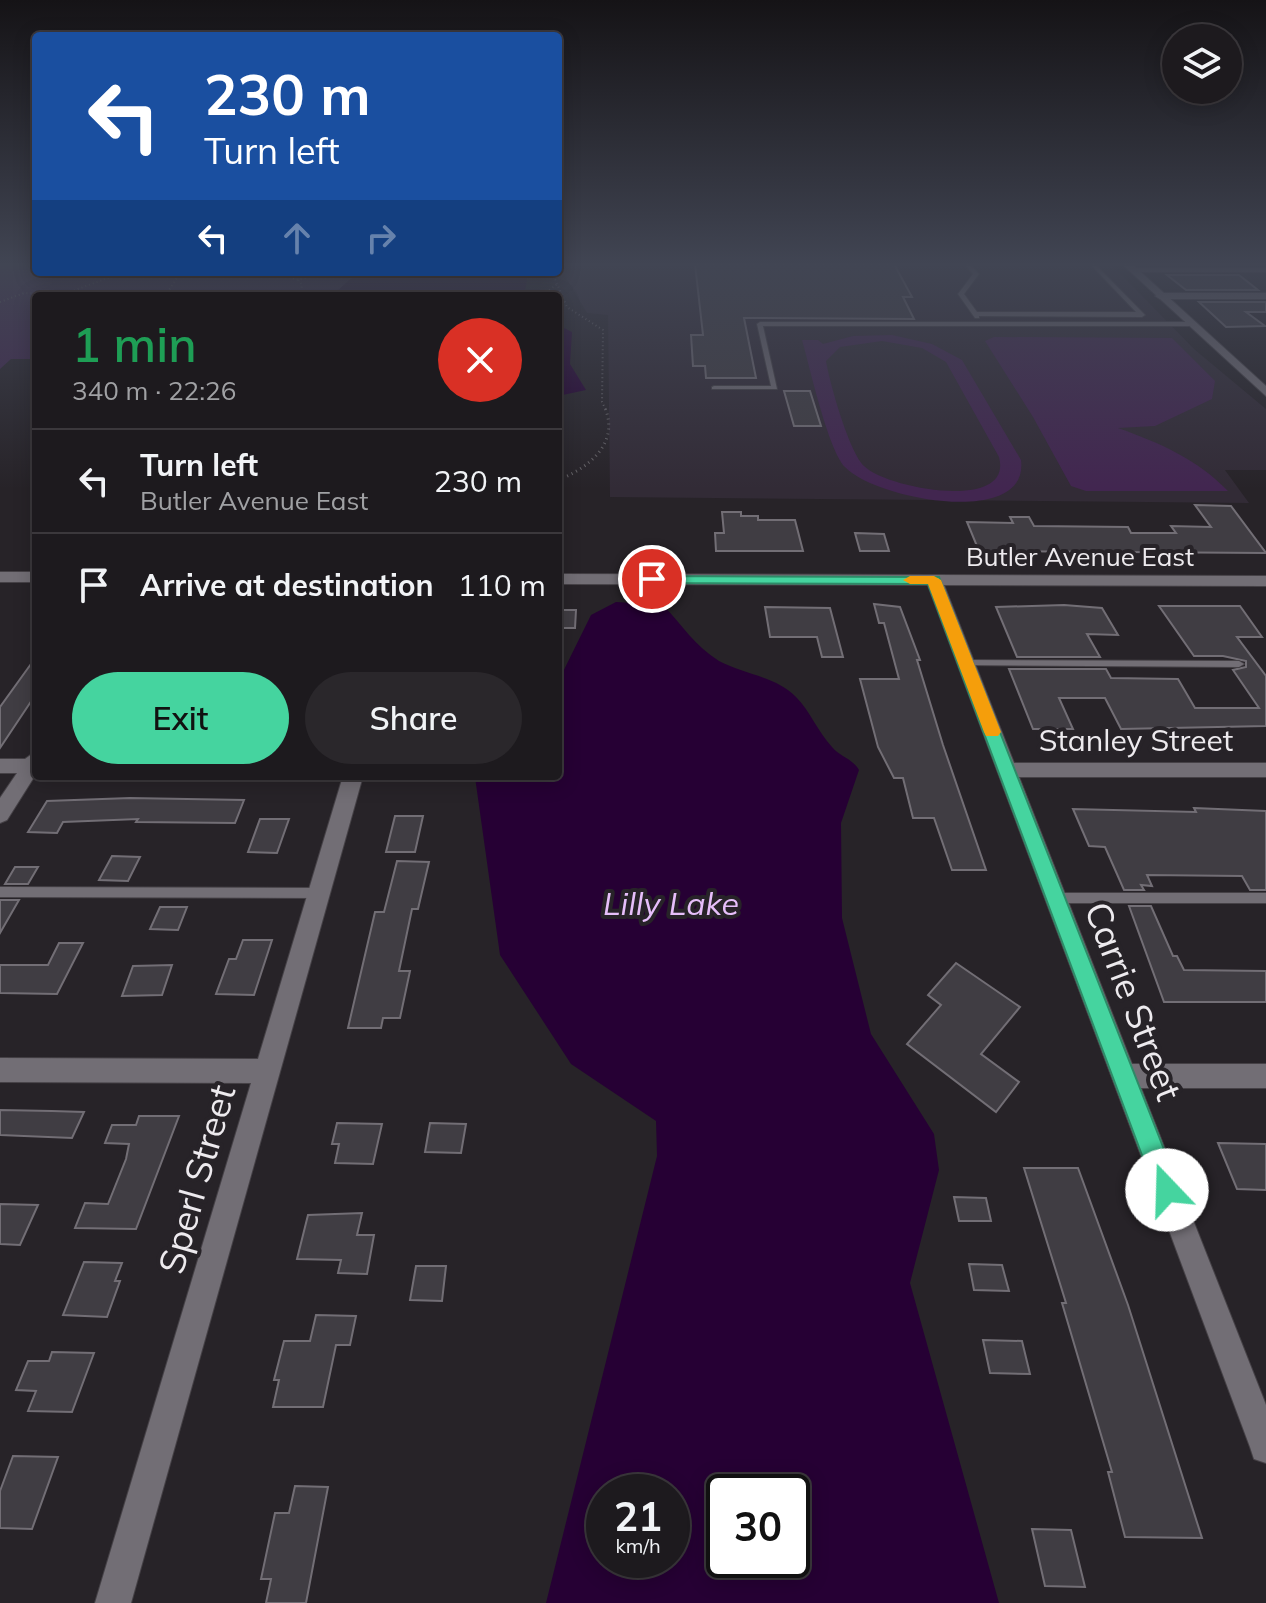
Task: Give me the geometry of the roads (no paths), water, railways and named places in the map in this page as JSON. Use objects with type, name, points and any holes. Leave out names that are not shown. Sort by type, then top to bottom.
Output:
[{"type":"street","points":[[1206,339],[1266,392]]},
{"type":"street","points":[[0,577],[32,577]]},
{"type":"street","name":"Butler Avenue East","points":[[562,579],[1266,581]]},
{"type":"street","name":"Carrie Street","points":[[934,580],[1266,1447]]},
{"type":"street","points":[[0,766],[32,763]]},
{"type":"street","points":[[0,815],[32,766]]},
{"type":"street","name":"Stanley Street","points":[[1007,770],[1266,770]]},
{"type":"street","name":"Sperl Street","points":[[113,1603],[352,780]]},
{"type":"street","points":[[0,1070],[267,1071]]},
{"type":"street","points":[[1124,1076],[1266,1076]]},
{"type":"lane","points":[[714,388],[775,388],[763,339]]},
{"type":"lane","points":[[966,663],[1239,664]]},
{"type":"lane","points":[[0,892],[319,893]]},
{"type":"lane","points":[[1056,898],[1266,898]]},
{"type":"water","points":[[562,339],[572,339],[570,364],[586,390],[562,395]]},
{"type":"water","name":"Lilly Lake","points":[[616,602],[663,605],[710,655],[789,690],[832,747],[859,770],[841,823],[842,918],[871,1034],[934,1134],[939,1170],[910,1283],[999,1603],[546,1603],[657,1156],[656,1121],[571,1064],[500,955],[475,780],[562,780],[562,674],[591,615]]}]
